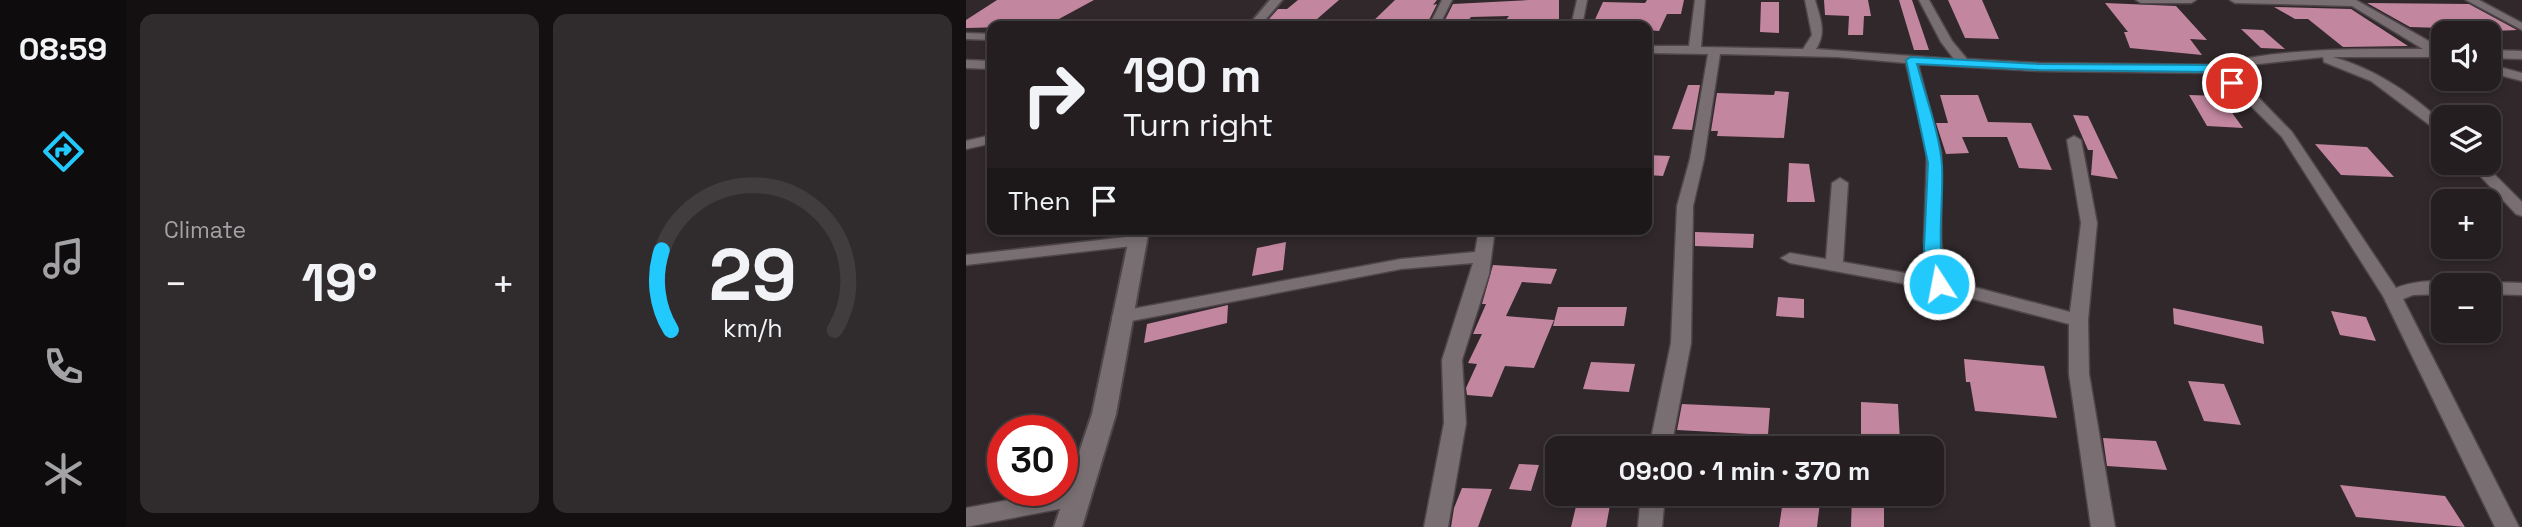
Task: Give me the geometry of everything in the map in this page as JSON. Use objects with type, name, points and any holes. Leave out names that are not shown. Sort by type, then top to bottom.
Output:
[{"type":"street","points":[[1258,21],[1276,0]]},
{"type":"street","points":[[1436,21],[1447,0]]},
{"type":"street","points":[[1578,21],[1582,0]]},
{"type":"street","points":[[1695,49],[1700,0]]},
{"type":"street","points":[[1806,52],[1816,45],[1819,38],[1810,0]]},
{"type":"street","points":[[1924,0],[1947,42],[1962,61]]},
{"type":"street","points":[[2141,0],[2190,0]]},
{"type":"street","points":[[2235,0],[2351,1],[2431,48]]},
{"type":"street","points":[[2471,0],[2522,27]]},
{"type":"street","points":[[966,36],[987,37]]},
{"type":"street","points":[[1652,49],[1806,52],[2039,67],[2214,69],[2242,62],[2328,53],[2431,54]]},
{"type":"street","points":[[1662,436],[1681,343],[1685,206],[1698,159],[1715,50]]},
{"type":"street","points":[[2501,54],[2522,55]]},
{"type":"street","points":[[2314,55],[2350,65],[2396,91],[2431,119]]},
{"type":"street","points":[[1911,60],[1935,163],[1932,248],[1939,284]]},
{"type":"street","points":[[966,64],[987,65]]},
{"type":"street","points":[[2214,69],[2251,98],[2287,135],[2392,296],[2507,527]]},
{"type":"street","points":[[2501,71],[2522,77]]},
{"type":"street","points":[[2074,140],[2089,223],[2078,320],[2079,374],[2103,527]]},
{"type":"street","points":[[2487,175],[2522,211]]},
{"type":"street","points":[[1834,266],[1840,183]]},
{"type":"street","points":[[966,260],[1137,235],[1104,414],[1078,494]]},
{"type":"street","points":[[1436,527],[1455,424],[1452,360],[1483,257],[1487,235]]},
{"type":"street","points":[[1121,317],[1401,264],[1483,257]]},
{"type":"street","points":[[1790,258],[1939,284],[2078,320]]},
{"type":"street","points":[[2392,296],[2411,289],[2431,288]]},
{"type":"street","points":[[2501,288],[2522,289]]},
{"type":"street","points":[[966,518],[1029,506]]},
{"type":"street","points":[[1068,527],[1074,506]]},
{"type":"street","points":[[1650,527],[1652,506]]},
{"type":"lane","points":[[966,145],[987,140]]},
{"type":"building","points":[[997,0],[1094,0],[1055,21],[987,21],[987,27],[966,28],[966,20]]},
{"type":"building","points":[[1298,0],[1339,0],[1315,21],[1267,21],[1278,9],[1287,9]]},
{"type":"building","points":[[1395,0],[1437,0],[1428,21],[1373,21]]},
{"type":"building","points":[[1559,0],[1559,21],[1505,21],[1509,16],[1444,21],[1453,4]]},
{"type":"building","points":[[1647,0],[1684,0],[1681,14],[1667,14],[1659,31],[1652,30],[1652,21],[1594,21],[1603,2],[1645,3]]},
{"type":"building","points":[[1824,0],[1868,0],[1871,16],[1864,16],[1863,35],[1848,35],[1849,16],[1825,15]]},
{"type":"building","points":[[1899,0],[1912,0],[1929,50],[1914,50]]},
{"type":"building","points":[[1948,0],[1982,0],[1999,39],[1965,38]]},
{"type":"building","points":[[1761,2],[1779,2],[1779,33],[1760,32]]},
{"type":"building","points":[[2105,3],[2176,6],[2207,40],[2190,39],[2202,55],[2130,48],[2124,32],[2128,32]]},
{"type":"building","points":[[2367,3],[2469,4],[2500,21],[2431,21],[2431,28],[2410,27]]},
{"type":"building","points":[[2274,7],[2351,9],[2408,46],[2343,47],[2308,19],[2295,19]]},
{"type":"building","points":[[2501,21],[2517,30],[2501,31]]},
{"type":"building","points":[[2241,29],[2263,30],[2285,49],[2261,48]]},
{"type":"building","points":[[1688,85],[1700,85],[1692,130],[1672,129]]},
{"type":"building","points":[[1775,91],[1789,92],[1784,138],[1717,136],[1718,131],[1711,131],[1717,93],[1774,95]]},
{"type":"building","points":[[1940,95],[1978,95],[1988,122],[2031,123],[2052,170],[2019,168],[2007,137],[1962,137],[1969,153],[1946,154],[1936,123],[1948,123]]},
{"type":"building","points":[[2189,95],[2220,96],[2243,128],[2207,126]]},
{"type":"building","points":[[2073,115],[2088,116],[2118,179],[2091,175],[2093,150],[2088,150]]},
{"type":"building","points":[[2315,144],[2367,147],[2394,177],[2341,175]]},
{"type":"building","points":[[1652,155],[1670,156],[1663,176],[1652,175]]},
{"type":"building","points":[[1789,163],[1809,164],[1815,202],[1787,202]]},
{"type":"building","points":[[1695,232],[1754,234],[1753,248],[1695,246]]},
{"type":"building","points":[[1286,242],[1283,270],[1252,276],[1257,248]]},
{"type":"building","points":[[1493,265],[1557,269],[1551,284],[1522,282],[1506,316],[1554,320],[1534,368],[1505,366],[1492,397],[1467,395],[1466,388],[1477,364],[1468,363],[1482,334],[1473,334],[1486,304],[1482,304]]},
{"type":"building","points":[[1778,297],[1804,299],[1804,318],[1776,316]]},
{"type":"building","points":[[1228,305],[1227,323],[1144,343],[1147,324]]},
{"type":"building","points":[[1558,307],[1627,307],[1624,326],[1553,326]]},
{"type":"building","points":[[2173,308],[2262,326],[2264,344],[2174,324]]},
{"type":"building","points":[[2331,311],[2366,317],[2376,341],[2340,335]]},
{"type":"building","points":[[1964,359],[2044,366],[2057,418],[1975,411],[1970,382],[1966,382]]},
{"type":"building","points":[[1591,362],[1635,364],[1629,392],[1583,389]]},
{"type":"building","points":[[2188,381],[2224,384],[2241,425],[2204,421]]},
{"type":"building","points":[[1861,402],[1898,404],[1900,436],[1861,436]]},
{"type":"building","points":[[1682,404],[1770,408],[1768,435],[1677,430]]},
{"type":"building","points":[[2103,438],[2156,441],[2167,470],[2107,466]]},
{"type":"building","points":[[1519,464],[1539,465],[1531,491],[1509,489]]},
{"type":"building","points":[[2340,485],[2445,496],[2465,527],[2356,517]]},
{"type":"building","points":[[1462,488],[1492,489],[1478,527],[1451,527],[1454,508]]},
{"type":"building","points":[[1576,506],[1610,506],[1606,527],[1571,527]]},
{"type":"building","points":[[1782,506],[1820,506],[1817,527],[1779,527]]},
{"type":"building","points":[[1852,506],[1884,506],[1884,527],[1851,527]]},
{"type":"route","points":[[1939,284],[1932,248],[1935,163],[1911,60],[2039,67],[2214,69],[2232,83]]}]
